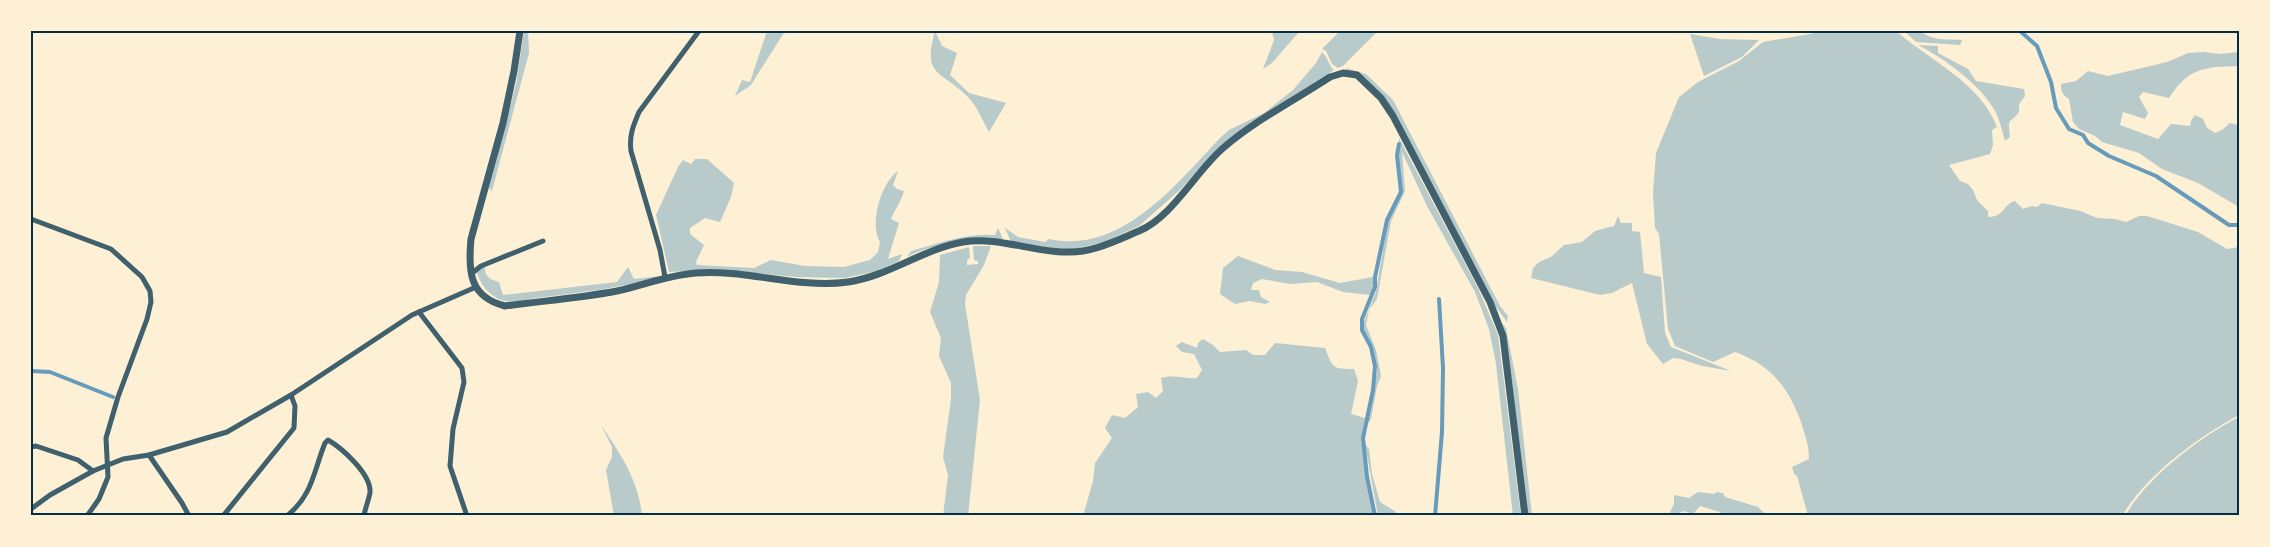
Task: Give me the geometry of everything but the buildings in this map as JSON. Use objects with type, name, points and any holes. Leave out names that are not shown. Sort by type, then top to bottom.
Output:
[{"type":"street","points":[[520,31],[503,123],[472,239],[470,257],[471,274],[476,287],[490,302],[505,306],[614,291],[642,286],[665,278],[697,273],[797,281],[847,282],[879,274],[930,253],[964,242],[987,242],[1066,252],[1086,251],[1108,245],[1142,230],[1155,220],[1222,149],[1242,134],[1330,77],[1344,73],[1357,75],[1372,87],[1393,116],[1493,310],[1503,336],[1525,516]]},
{"type":"street","points":[[665,278],[660,250],[631,151],[630,141],[632,127],[639,112],[699,31]]},
{"type":"street","points":[[31,219],[111,248],[142,277],[150,291],[151,302],[147,319],[118,397],[106,438],[109,465],[104,488],[87,516]]},
{"type":"street","points":[[471,274],[481,266],[543,241]]},
{"type":"street","points":[[31,509],[50,495],[93,471],[123,459],[149,456],[227,432],[291,396],[420,312],[476,287]]},
{"type":"street","points":[[420,312],[462,368],[464,382],[453,429],[450,466],[467,516]]},
{"type":"street","points":[[223,516],[294,428],[295,406],[291,396]]},
{"type":"street","points":[[287,516],[303,501],[308,492],[322,449],[328,440],[348,454],[366,480],[370,491],[364,516]]},
{"type":"street","points":[[31,447],[78,460],[93,471]]},
{"type":"street","points":[[149,456],[189,516]]},
{"type":"shaded area","points":[[524,31],[528,31],[529,53],[492,191],[489,188],[516,84]]},
{"type":"shaded area","points":[[767,31],[785,31],[751,85],[735,96],[742,80],[750,82]]},
{"type":"shaded area","points":[[935,31],[942,46],[957,53],[950,75],[969,93],[1006,103],[989,132],[971,100],[936,71],[931,57]]},
{"type":"shaded area","points":[[1272,31],[1297,31],[1298,33],[1272,63],[1263,69],[1274,40]]},
{"type":"shaded area","points":[[1378,31],[1343,66],[1338,68],[1332,64],[1326,51],[1322,49],[1339,32]]},
{"type":"shaded area","points":[[1827,31],[1896,31],[1953,73],[1979,98],[1989,111],[1997,127],[1992,130],[1993,145],[1990,154],[1949,165],[1960,181],[1968,184],[1973,190],[1977,200],[1988,211],[1988,217],[1998,215],[2015,201],[2023,209],[2032,206],[2037,207],[2042,203],[2080,211],[2097,218],[2126,222],[2139,216],[2147,216],[2198,232],[2227,249],[2239,247],[2239,382],[2237,387],[2239,390],[2239,415],[2174,458],[2145,486],[2122,516],[1808,516],[1797,476],[1794,474],[1792,467],[1809,459],[1808,445],[1796,409],[1777,379],[1759,364],[1735,352],[1713,362],[1675,346],[1668,329],[1659,234],[1655,228],[1653,193],[1656,153],[1679,97],[1698,82],[1739,61],[1763,42]]},
{"type":"shaded area","points":[[1904,31],[1926,31],[1923,33],[1927,36],[1962,40],[1960,45],[1916,42]]},
{"type":"shaded area","points":[[1690,34],[1720,39],[1759,40],[1742,57],[1704,76]]},
{"type":"shaded area","points":[[1918,45],[1938,46],[1938,53],[1968,69],[1976,81],[2024,89],[2025,96],[2019,104],[2019,112],[2009,124],[2010,137],[2005,141],[1995,111],[1971,82],[1939,57]]},
{"type":"shaded area","points":[[1322,52],[1334,70],[1217,149],[1181,189],[1139,226],[1104,242],[1074,249],[1058,249],[1011,242],[1005,228],[1018,237],[1045,242],[1049,239],[1076,241],[1100,236],[1124,226],[1166,194],[1229,130],[1264,113],[1293,90],[1316,63]]},
{"type":"shaded area","points":[[2239,52],[2239,66],[2207,68],[2199,71],[2184,80],[2169,98],[2143,92],[2139,97],[2148,113],[2145,119],[2123,112],[2120,125],[2158,139],[2171,124],[2190,126],[2195,115],[2203,119],[2207,128],[2215,133],[2230,123],[2238,125],[2239,207],[2198,183],[2162,169],[2139,153],[2102,142],[2095,136],[2079,129],[2073,122],[2069,99],[2062,91],[2061,84],[2076,81],[2088,71],[2108,76],[2167,62],[2188,53],[2220,54]]},
{"type":"shaded area","points":[[1346,68],[1366,74],[1393,100],[1500,306],[1508,316],[1507,322],[1491,300],[1386,99],[1365,78],[1346,71]]},
{"type":"shaded area","points":[[1399,138],[1478,288],[1498,335],[1521,516],[1513,516],[1496,364],[1489,329],[1475,292],[1427,206],[1402,152],[1405,191],[1391,221],[1377,299],[1369,310],[1366,325],[1376,350],[1381,376],[1377,386],[1371,419],[1367,425],[1377,372],[1373,349],[1363,324],[1376,292],[1388,219],[1402,193],[1398,157]]},
{"type":"shaded area","points":[[695,159],[707,159],[734,183],[731,197],[720,222],[705,218],[690,228],[690,234],[704,245],[696,262],[697,265],[754,268],[771,260],[805,266],[844,267],[870,260],[878,252],[880,242],[876,225],[878,204],[886,185],[898,171],[893,185],[897,189],[904,191],[891,219],[899,223],[888,259],[902,254],[899,261],[877,271],[845,278],[796,277],[715,269],[669,272],[656,215],[678,167],[683,160],[691,164]]},
{"type":"shaded area","points":[[1618,216],[1621,223],[1632,223],[1632,231],[1640,232],[1644,273],[1661,277],[1665,333],[1671,347],[1731,371],[1673,358],[1663,364],[1647,344],[1632,283],[1612,293],[1600,295],[1531,278],[1533,268],[1539,262],[1551,257],[1564,245],[1582,242],[1595,231],[1614,226]]},
{"type":"shaded area","points":[[998,228],[1003,239],[942,245],[907,257],[911,251],[952,239],[995,235]]},
{"type":"shaded area","points":[[973,246],[991,246],[984,265],[966,295],[965,304],[980,400],[968,516],[943,516],[948,475],[943,457],[951,399],[951,383],[939,356],[941,338],[930,312],[939,282],[940,255],[969,247],[970,257],[967,265],[978,264],[978,261],[974,260]]},
{"type":"shaded area","points":[[1238,256],[1275,270],[1302,272],[1340,283],[1373,277],[1373,288],[1370,295],[1343,292],[1317,282],[1290,284],[1262,279],[1253,283],[1251,290],[1259,290],[1261,297],[1270,302],[1265,304],[1250,301],[1235,304],[1220,294],[1223,268]]},
{"type":"shaded area","points":[[485,266],[488,277],[499,282],[503,295],[617,282],[628,267],[634,279],[661,276],[603,289],[519,301],[505,301],[495,297],[483,286],[477,272]]},
{"type":"shaded area","points":[[1500,321],[1506,328],[1518,389],[1532,516],[1527,516],[1512,381]]},
{"type":"shaded area","points":[[1203,339],[1220,352],[1246,350],[1253,355],[1265,355],[1275,343],[1325,348],[1334,366],[1341,369],[1354,369],[1358,381],[1351,414],[1365,418],[1361,440],[1373,516],[1083,516],[1093,481],[1095,463],[1112,438],[1105,428],[1112,415],[1125,418],[1138,407],[1136,394],[1148,392],[1156,398],[1163,391],[1161,378],[1170,376],[1197,378],[1202,370],[1194,354],[1182,352],[1176,346],[1182,342],[1197,348],[1198,343]]},
{"type":"shaded area","points":[[2239,417],[2239,516],[2125,516],[2147,487],[2176,459],[2208,435]]},
{"type":"shaded area","points":[[601,425],[622,457],[633,479],[642,516],[614,516],[606,470],[612,457],[612,447]]},
{"type":"shaded area","points":[[1365,444],[1369,449],[1372,474],[1380,502],[1396,512],[1396,516],[1378,516]]},
{"type":"shaded area","points":[[1698,492],[1723,493],[1725,497],[1758,507],[1767,516],[1723,516],[1720,512],[1700,506],[1693,514],[1684,511],[1673,515],[1670,512],[1674,504],[1674,495],[1689,498]]},
{"type":"waterway","points":[[2020,31],[2037,46],[2051,82],[2056,108],[2069,129],[2083,135],[2088,143],[2109,156],[2156,176],[2229,225],[2239,225]]},
{"type":"waterway","points":[[1375,516],[1367,477],[1363,438],[1373,390],[1375,366],[1371,347],[1362,330],[1362,319],[1375,287],[1375,277],[1387,220],[1401,192],[1397,155],[1399,144]]},
{"type":"waterway","points":[[1435,516],[1442,432],[1443,368],[1439,299]]},
{"type":"waterway","points":[[31,371],[50,372],[113,397]]}]
